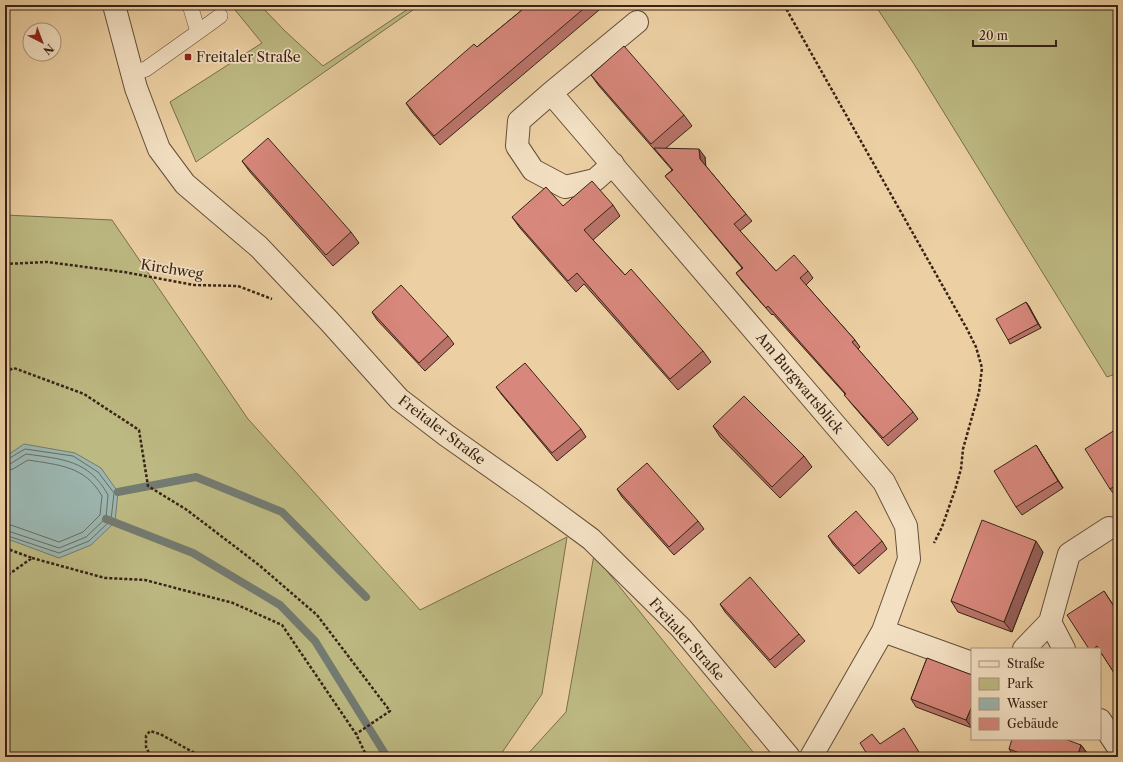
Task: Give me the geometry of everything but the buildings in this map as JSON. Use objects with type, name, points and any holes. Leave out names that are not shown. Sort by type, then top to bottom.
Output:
[{"type":"street","name":"Freitaler Straße","points":[[114,5],[136,88],[160,149],[185,184],[259,247],[330,322],[399,399],[446,435],[591,539],[681,628],[789,757]]},
{"type":"street","points":[[613,164],[595,180],[565,187],[533,170],[517,146],[519,121],[551,92],[637,22]]},
{"type":"street","name":"Am Burgwartsblick","points":[[551,92],[884,482],[906,526],[909,559],[883,631],[811,757]]},
{"type":"street","points":[[1025,648],[1050,622],[1069,554],[1109,528]]},
{"type":"street","points":[[1050,622],[1063,648]]},
{"type":"street","points":[[883,631],[971,663]]},
{"type":"street","points":[[1101,722],[1118,747]]},
{"type":"lane","points":[[190,5],[198,32]]},
{"type":"lane","points":[[133,73],[146,69],[220,16]]},
{"type":"path","points":[[784,5],[967,329],[976,347],[982,368],[979,392],[962,449],[961,470],[942,528],[935,542],[909,559]]},
{"type":"path","name":"Kirchweg","points":[[5,264],[47,262],[124,272],[194,285],[238,286],[273,300]]},
{"type":"path","points":[[5,372],[14,368],[84,394],[139,430],[148,486],[187,510],[259,565],[317,615],[390,711],[356,734]]},
{"type":"path","points":[[5,548],[32,558],[105,578],[145,580],[233,603],[282,625],[356,734],[367,757]]},
{"type":"path","points":[[5,577],[32,558]]},
{"type":"path","points":[[151,757],[146,747],[146,736],[150,731],[160,734],[202,757]]},
{"type":"green space","points":[[231,5],[260,5],[285,31],[323,66],[414,5],[420,5],[196,162],[170,102],[262,43]]},
{"type":"green space","points":[[875,5],[1118,5],[1118,373],[1107,377],[914,64]]},
{"type":"green space","points":[[5,215],[112,220],[248,419],[420,610],[567,537],[542,694],[499,757],[5,757]]},
{"type":"green space","points":[[594,555],[757,757],[525,757],[566,712]]},
{"type":"water","points":[[24,444],[75,453],[101,468],[118,492],[115,522],[91,545],[59,558],[5,538],[5,457]]},
{"type":"waterway","points":[[118,492],[196,477],[282,512],[366,597]]},
{"type":"waterway","points":[[106,519],[193,553],[280,605],[315,641],[387,757]]},
{"type":"place","name":"Freitaler Straße","points":[[188,57]]}]
